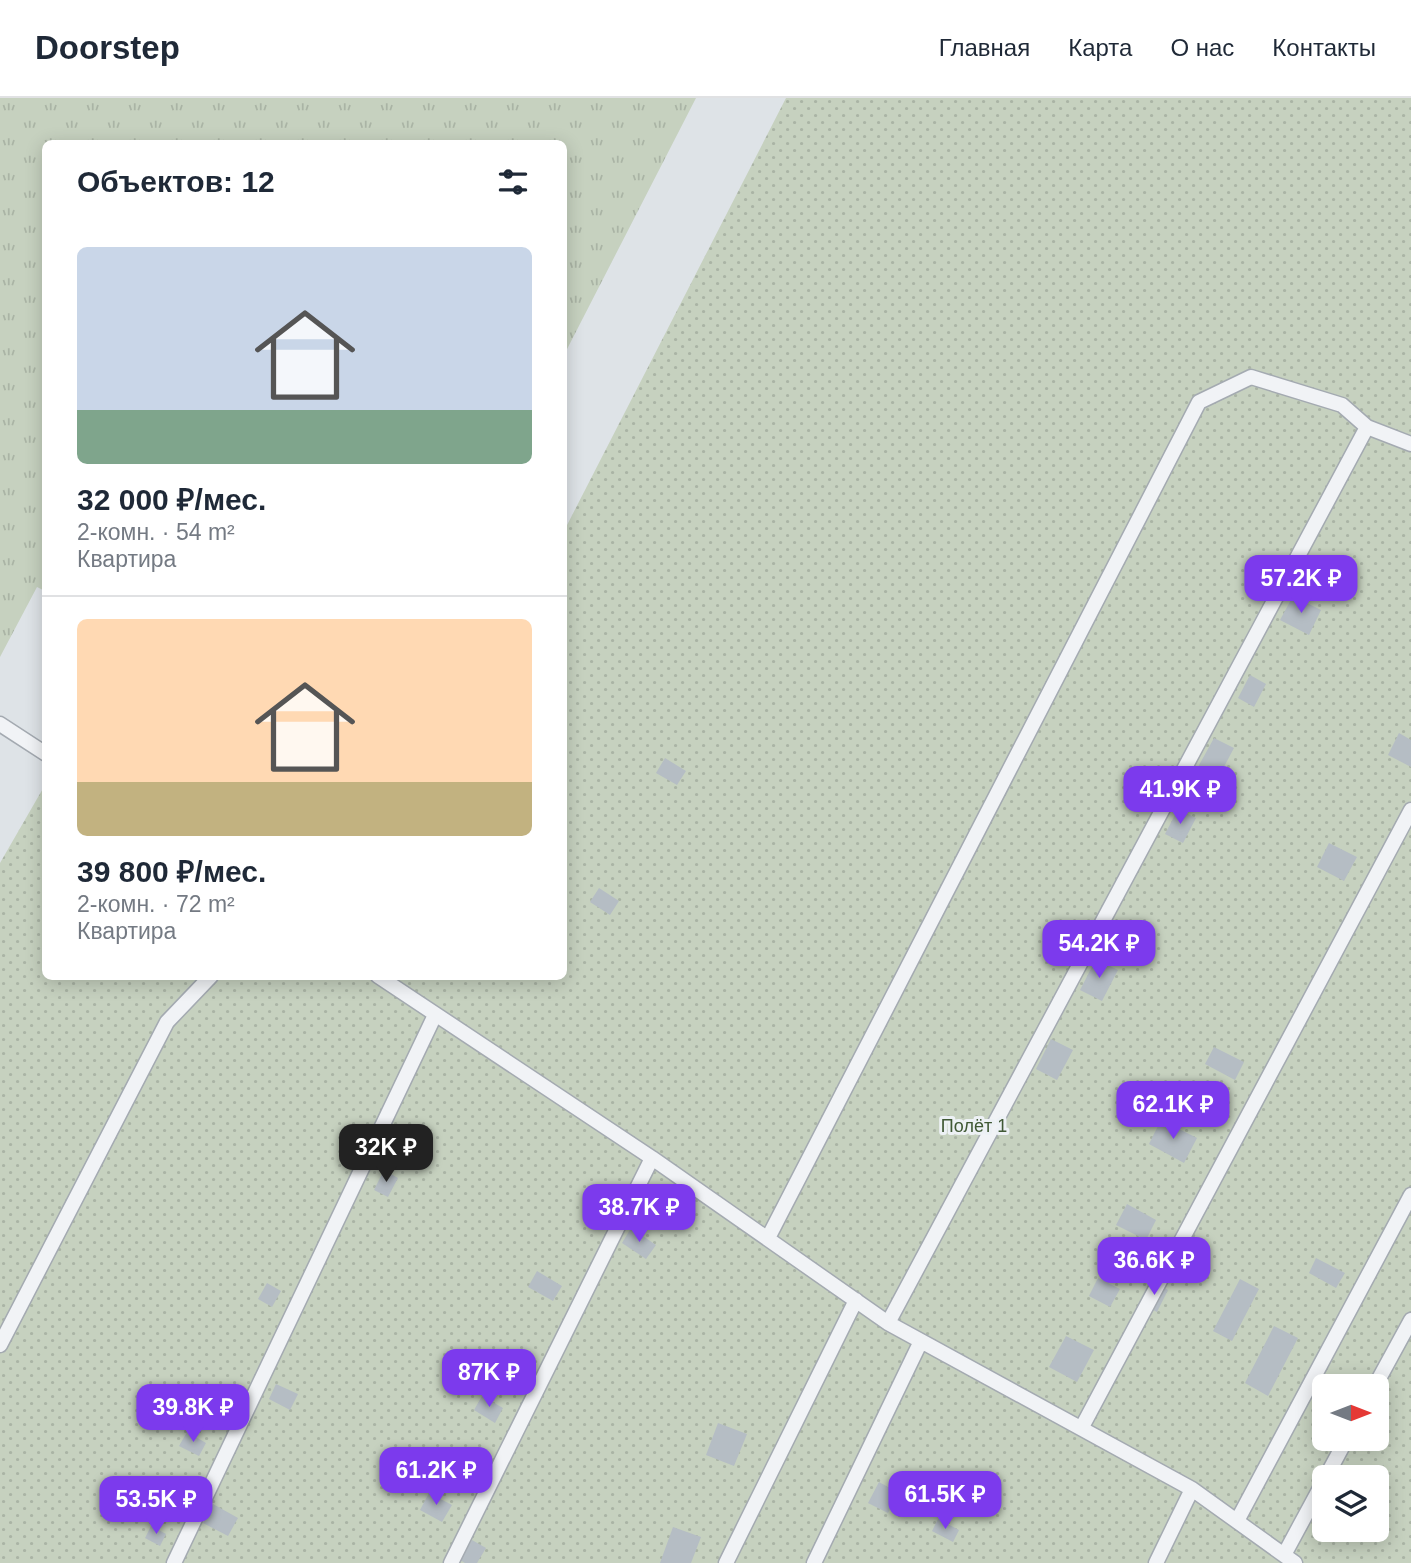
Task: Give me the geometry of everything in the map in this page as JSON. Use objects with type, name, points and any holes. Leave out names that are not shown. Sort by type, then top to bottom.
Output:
[{"type":"lane","points":[[768,1238],[1199,401],[1251,377],[1342,405],[1367,427],[1411,444]]},
{"type":"lane","points":[[888,1323],[1367,427]]},
{"type":"lane","points":[[0,724],[42,751]]},
{"type":"lane","points":[[1082,1427],[1411,810]]},
{"type":"lane","points":[[0,1345],[167,1022],[207,980]]},
{"type":"lane","points":[[384,980],[652,1158],[888,1323],[1192,1489],[1289,1559],[1312,1507]]},
{"type":"lane","points":[[174,1563],[435,1015]]},
{"type":"lane","points":[[451,1563],[652,1158]]},
{"type":"lane","points":[[1237,1521],[1411,1195]]},
{"type":"lane","points":[[726,1563],[856,1300]]},
{"type":"lane","points":[[1382,1374],[1411,1320]]},
{"type":"lane","points":[[814,1563],[921,1341]]},
{"type":"lane","points":[[1156,1563],[1192,1489]]},
{"type":"green space","points":[[0,98],[696,98],[567,349],[567,140],[42,140],[42,590],[37,587],[0,657]]},
{"type":"green space","name":"Полёт 1","points":[[786,98],[1411,98],[1411,1563],[0,1563],[0,863],[42,790],[42,980],[567,980],[567,525]]},
{"type":"building","points":[[1293,596],[1321,610],[1309,635],[1280,620]]},
{"type":"building","points":[[1250,675],[1266,684],[1254,707],[1238,698]]},
{"type":"building","points":[[1399,733],[1411,740],[1411,767],[1388,755]]},
{"type":"building","points":[[1214,738],[1234,748],[1218,778],[1198,767]]},
{"type":"building","points":[[665,758],[686,771],[677,785],[656,773]]},
{"type":"building","points":[[1178,809],[1196,818],[1183,843],[1165,834]]},
{"type":"building","points":[[1329,843],[1357,857],[1344,881],[1317,867]]},
{"type":"building","points":[[599,888],[619,901],[610,915],[590,902]]},
{"type":"building","points":[[1096,959],[1118,970],[1102,1001],[1080,990]]},
{"type":"building","points":[[1051,1039],[1073,1050],[1057,1080],[1036,1069]]},
{"type":"building","points":[[1214,1047],[1244,1062],[1235,1080],[1205,1064]]},
{"type":"building","points":[[1161,1120],[1197,1138],[1184,1163],[1149,1144]]},
{"type":"building","points":[[384,1170],[398,1178],[388,1197],[374,1190]]},
{"type":"building","points":[[1127,1204],[1156,1220],[1146,1240],[1116,1225]]},
{"type":"building","points":[[631,1228],[656,1245],[646,1259],[622,1243]]},
{"type":"building","points":[[1316,1258],[1345,1273],[1336,1288],[1309,1273]]},
{"type":"building","points":[[537,1271],[562,1286],[553,1301],[528,1287]]},
{"type":"building","points":[[1098,1278],[1120,1289],[1110,1307],[1089,1296]]},
{"type":"building","points":[[1240,1279],[1259,1289],[1232,1341],[1213,1331]]},
{"type":"building","points":[[1152,1281],[1168,1290],[1157,1312],[1140,1303]]},
{"type":"building","points":[[267,1283],[281,1291],[272,1307],[258,1299]]},
{"type":"building","points":[[1274,1326],[1298,1338],[1268,1396],[1245,1383]]},
{"type":"building","points":[[1066,1336],[1094,1350],[1077,1382],[1049,1367]]},
{"type":"building","points":[[276,1384],[298,1394],[290,1410],[269,1399]]},
{"type":"building","points":[[482,1396],[503,1408],[495,1423],[474,1410]]},
{"type":"building","points":[[718,1423],[747,1434],[734,1466],[706,1455]]},
{"type":"building","points":[[187,1432],[206,1443],[199,1456],[179,1446]]},
{"type":"building","points":[[879,1482],[899,1493],[888,1513],[868,1503]]},
{"type":"building","points":[[429,1493],[452,1505],[442,1522],[420,1510]]},
{"type":"building","points":[[213,1504],[238,1518],[228,1536],[203,1523]]},
{"type":"building","points":[[938,1519],[959,1530],[953,1542],[932,1531]]},
{"type":"building","points":[[151,1526],[166,1534],[160,1546],[145,1538]]},
{"type":"building","points":[[673,1527],[701,1537],[691,1563],[660,1563]]},
{"type":"building","points":[[472,1540],[486,1548],[477,1563],[465,1563],[460,1560]]}]
